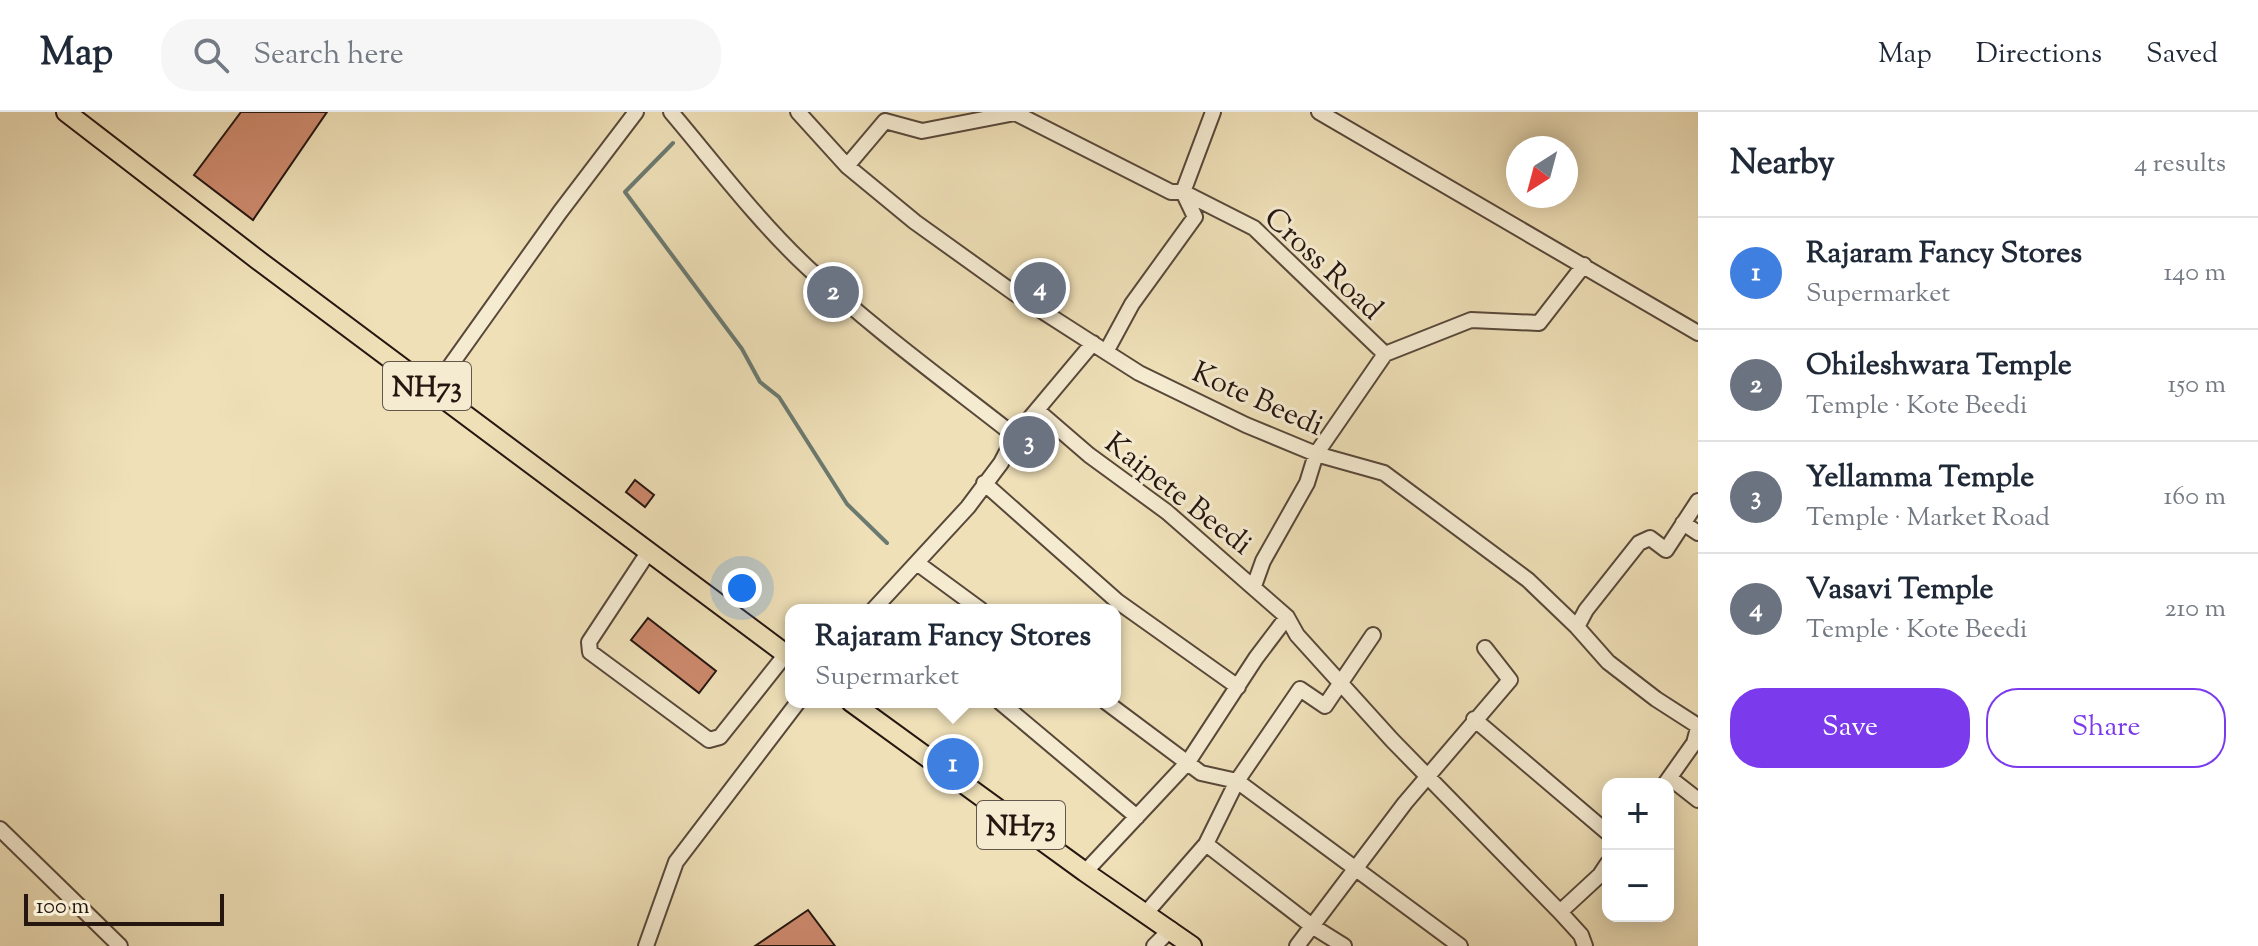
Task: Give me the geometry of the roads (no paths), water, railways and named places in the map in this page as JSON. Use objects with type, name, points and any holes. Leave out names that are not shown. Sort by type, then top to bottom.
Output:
[{"type":"main road","name":"NH73","points":[[66,112],[785,654]]},
{"type":"main road","name":"NH73","points":[[859,708],[1192,946]]},
{"type":"street","points":[[433,390],[569,199],[636,112]]},
{"type":"street","points":[[671,112],[806,266],[1015,436]]},
{"type":"street","name":"Kote Beedi","points":[[798,112],[847,166],[915,222],[1014,293],[1139,373],[1246,425],[1316,454],[1384,473],[1528,580],[1608,662],[1698,727]]},
{"type":"street","points":[[1106,352],[1132,304],[1195,217],[1183,192],[1213,112]]},
{"type":"street","points":[[1319,112],[1698,333]]},
{"type":"street","name":"Cross Road","points":[[847,166],[885,121],[922,131],[1015,113],[1171,192],[1183,192],[1254,228],[1385,354]]},
{"type":"street","points":[[1254,586],[1263,561],[1307,483],[1316,454],[1385,354],[1471,320],[1539,323],[1584,265]]},
{"type":"street","points":[[879,604],[968,507],[1001,463],[1015,436],[1093,343]]},
{"type":"street","name":"Kaipete Beedi","points":[[1038,411],[1089,455],[1167,512],[1287,617],[1297,635],[1339,682],[1560,912],[1581,935],[1585,946]]},
{"type":"street","points":[[984,483],[1117,601],[1238,687]]},
{"type":"street","points":[[1577,627],[1586,610],[1639,543],[1650,538],[1666,550],[1698,501]]},
{"type":"street","points":[[1683,523],[1698,533]]},
{"type":"street","points":[[649,551],[589,642],[590,652],[709,740],[720,737],[785,660]]},
{"type":"street","points":[[917,563],[973,604]]},
{"type":"street","points":[[1085,872],[1188,762],[1287,617]]},
{"type":"street","points":[[1146,913],[1206,844],[1237,781],[1300,689],[1325,706],[1373,635]]},
{"type":"street","points":[[1297,946],[1353,869],[1474,719],[1510,680],[1485,648]]},
{"type":"street","points":[[646,946],[676,862],[793,708]]},
{"type":"street","points":[[1007,708],[1137,817]]},
{"type":"street","points":[[1110,708],[1201,773],[1237,781],[1460,946]]},
{"type":"street","points":[[1474,719],[1602,828]]},
{"type":"street","points":[[1670,778],[1694,743],[1698,727]]},
{"type":"street","points":[[1674,785],[1698,800]]},
{"type":"street","points":[[0,829],[120,946]]},
{"type":"street","points":[[1206,844],[1312,926],[1344,946]]},
{"type":"street","points":[[1560,912],[1602,872]]},
{"type":"street","points":[[1154,946],[1171,929]]},
{"type":"waterway","points":[[673,143],[625,192],[742,349],[760,382],[779,397],[847,504],[887,543]]},
{"type":"place","name":"Vasavi Temple","points":[[1040,288]]},
{"type":"place","name":"Ohileshwara Temple","points":[[833,292]]},
{"type":"place","name":"Yellamma Temple","points":[[1029,442]]},
{"type":"place","name":"Rajaram Fancy Stores","points":[[953,764]]}]
